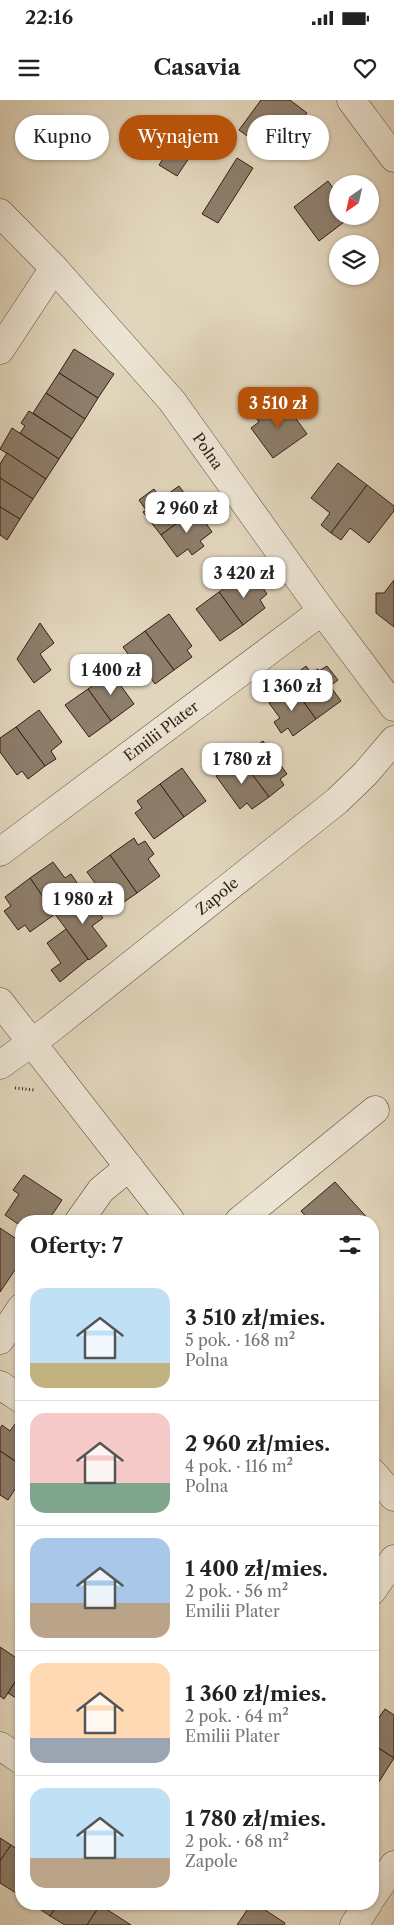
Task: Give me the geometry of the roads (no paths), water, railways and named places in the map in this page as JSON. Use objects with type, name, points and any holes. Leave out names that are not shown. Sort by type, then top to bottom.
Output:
[{"type":"street","points":[[351,100],[394,158]]},
{"type":"street","name":"Polna","points":[[0,213],[54,268],[172,401],[322,611],[394,707]]},
{"type":"street","points":[[0,350],[54,268]]},
{"type":"street","name":"Emilii Plater","points":[[0,852],[322,611]]},
{"type":"street","name":"Zapole","points":[[0,1065],[32,1043],[337,800],[366,774],[394,740]]},
{"type":"street","points":[[0,1002],[166,1215]]},
{"type":"street","points":[[246,1215],[375,1110]]},
{"type":"street","points":[[83,1215],[101,1190],[129,1167]]},
{"type":"street","points":[[0,1340],[15,1317]]},
{"type":"street","points":[[0,1385],[15,1395]]},
{"type":"street","points":[[379,1480],[394,1497]]},
{"type":"street","points":[[379,1582],[394,1559]]},
{"type":"street","points":[[0,1746],[15,1756]]},
{"type":"street","points":[[379,1887],[394,1865]]},
{"type":"street","points":[[354,1925],[364,1910]]}]
